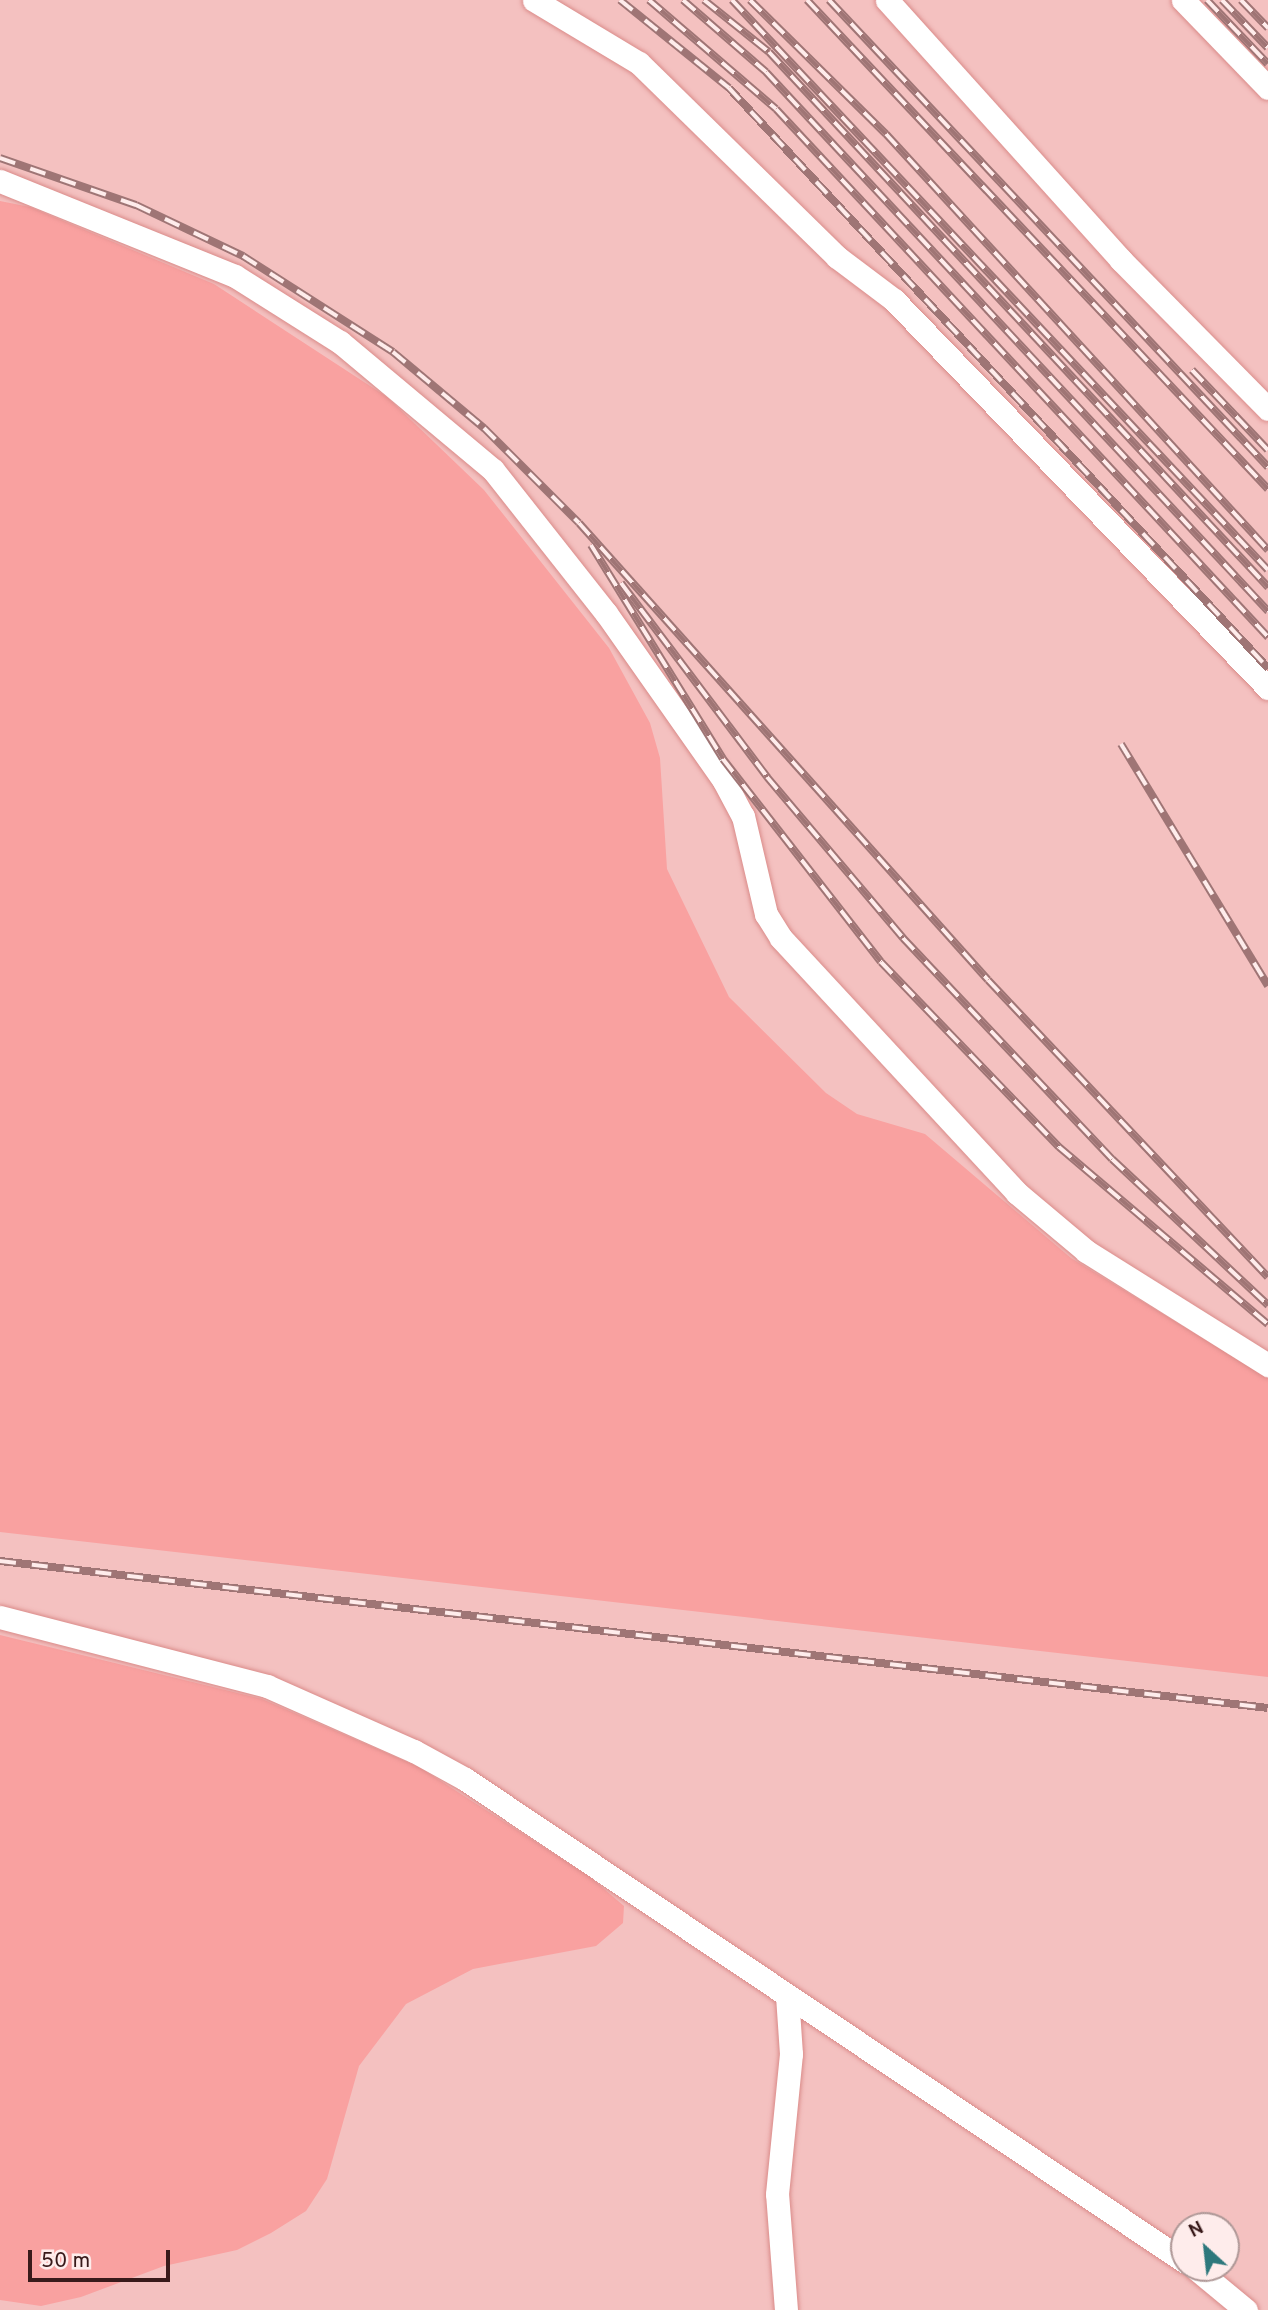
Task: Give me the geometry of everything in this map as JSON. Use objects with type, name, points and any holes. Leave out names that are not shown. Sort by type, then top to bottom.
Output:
[{"type":"lane","points":[[534,0],[639,63],[837,257],[894,300],[1268,688]]},
{"type":"lane","points":[[887,0],[1121,260],[1268,409]]},
{"type":"lane","points":[[1183,0],[1268,88]]},
{"type":"lane","points":[[0,181],[106,219],[235,276],[340,342],[493,471],[606,613],[724,782],[743,816],[766,914],[781,938],[1017,1193],[1086,1251],[1268,1365]]},
{"type":"lane","points":[[0,1617],[267,1686],[414,1751],[787,1995],[1170,2252]]},
{"type":"lane","points":[[786,2310],[777,2194],[791,2054],[787,1995]]},
{"type":"lane","points":[[1212,2282],[1246,2310]]},
{"type":"shaded area","points":[[0,201],[30,207],[214,284],[387,397],[484,490],[609,648],[650,723],[660,758],[667,869],[729,997],[826,1093],[857,1114],[925,1134],[1071,1258],[1268,1378],[1268,1677],[0,1532]]},
{"type":"shaded area","points":[[0,1635],[262,1699],[419,1767],[590,1877],[624,1906],[623,1923],[596,1946],[473,1969],[406,2004],[359,2066],[327,2179],[306,2211],[271,2233],[237,2250],[164,2266],[81,2297],[41,2306],[0,2300]]},
{"type":"railway","points":[[620,0],[729,88],[1268,668]]},
{"type":"railway","points":[[649,0],[776,109],[1268,637]]},
{"type":"railway","points":[[683,0],[766,72],[1268,611]]},
{"type":"railway","points":[[704,0],[769,52],[1268,587]]},
{"type":"railway","points":[[732,0],[1268,570]]},
{"type":"railway","points":[[750,0],[886,134],[1268,550]]},
{"type":"railway","points":[[807,0],[1268,489]]},
{"type":"railway","points":[[829,0],[1268,467]]},
{"type":"railway","points":[[1207,0],[1268,64]]},
{"type":"railway","points":[[1222,0],[1268,48]]},
{"type":"railway","points":[[1241,0],[1268,28]]},
{"type":"railway","points":[[0,158],[136,205],[243,256],[393,352],[484,428],[579,523],[988,980],[1268,1277]]},
{"type":"railway","points":[[1192,370],[1268,450]]},
{"type":"railway","points":[[591,545],[723,759],[881,962],[1059,1147],[1268,1324]]},
{"type":"railway","points":[[621,583],[767,777],[903,938],[1112,1159],[1268,1305]]},
{"type":"railway","points":[[1121,744],[1268,986]]},
{"type":"railway","points":[[0,1561],[1268,1708]]}]
